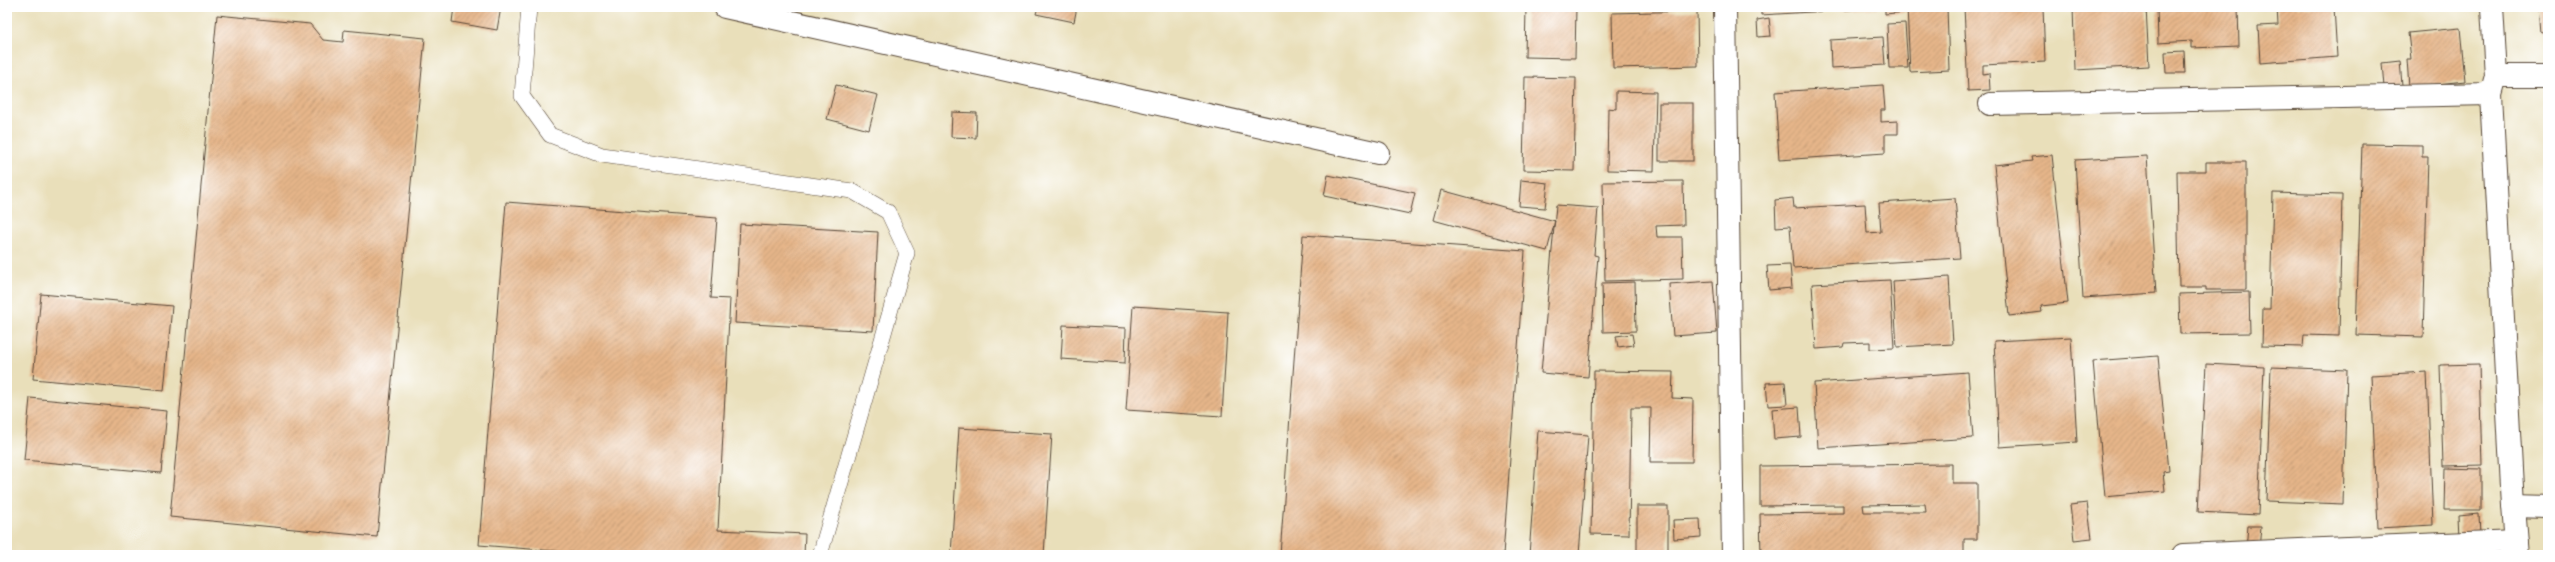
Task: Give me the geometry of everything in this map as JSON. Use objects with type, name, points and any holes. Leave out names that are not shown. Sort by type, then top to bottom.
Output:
[{"type":"street","points":[[725,7],[1378,153]]},
{"type":"street","points":[[1725,7],[1733,555]]},
{"type":"street","points":[[2184,555],[2517,548],[2513,506],[2494,85],[2492,7]]},
{"type":"street","points":[[1990,104],[2494,85],[2548,76]]},
{"type":"street","points":[[2513,506],[2548,507]]},
{"type":"lane","points":[[530,7],[522,96],[550,135],[602,156],[852,191],[888,212],[907,253],[820,555]]},
{"type":"building","points":[[454,7],[501,7],[497,30],[452,22]]},
{"type":"building","points":[[1038,7],[1077,7],[1074,22],[1036,14]]},
{"type":"building","points":[[1526,7],[1576,7],[1575,58],[1525,57]]},
{"type":"building","points":[[1761,7],[1879,7],[1879,8],[1761,15]]},
{"type":"building","points":[[1885,7],[1906,7],[1906,12],[1885,14]]},
{"type":"building","points":[[1907,7],[1947,7],[1949,70],[1910,72]]},
{"type":"building","points":[[1964,7],[2043,7],[2045,62],[1983,65],[1983,74],[1989,73],[1990,90],[1968,91]]},
{"type":"building","points":[[2073,7],[2146,7],[2149,66],[2075,70]]},
{"type":"building","points":[[2157,7],[2238,7],[2239,46],[2192,48],[2192,41],[2158,43]]},
{"type":"building","points":[[2277,7],[2334,7],[2337,57],[2260,63],[2258,26],[2278,25]]},
{"type":"building","points":[[2539,7],[2548,7],[2548,32],[2541,33]]},
{"type":"building","points":[[1697,11],[1698,66],[1613,68],[1612,13]]},
{"type":"building","points":[[217,15],[310,24],[323,40],[343,42],[344,30],[425,38],[377,537],[170,517]]},
{"type":"building","points":[[1769,18],[1771,36],[1758,37],[1757,20]]},
{"type":"building","points":[[1905,23],[1908,68],[1889,68],[1887,24]]},
{"type":"building","points":[[2460,28],[2465,81],[2409,87],[2407,59],[2411,59],[2408,33]]},
{"type":"building","points":[[1883,37],[1885,65],[1831,68],[1830,40]]},
{"type":"building","points":[[2184,51],[2185,73],[2166,73],[2165,52]]},
{"type":"building","points":[[2400,61],[2402,85],[2384,87],[2382,63]]},
{"type":"building","points":[[1525,77],[1576,78],[1574,171],[1523,170]]},
{"type":"building","points":[[836,85],[878,95],[869,130],[827,119]]},
{"type":"building","points":[[1883,85],[1885,110],[1881,110],[1881,122],[1898,121],[1898,134],[1885,134],[1885,153],[1779,160],[1775,92]]},
{"type":"building","points":[[1616,91],[1656,92],[1654,171],[1607,170],[1608,108],[1616,109]]},
{"type":"building","points":[[1659,103],[1693,103],[1693,161],[1659,161]]},
{"type":"building","points":[[952,112],[977,113],[976,138],[951,137]]},
{"type":"building","points":[[2362,144],[2422,145],[2422,156],[2428,156],[2423,337],[2356,335]]},
{"type":"building","points":[[2052,155],[2068,303],[2041,306],[2042,312],[2009,316],[1994,165],[2032,161],[2031,157]]},
{"type":"building","points":[[2147,156],[2156,293],[2083,298],[2075,160]]},
{"type":"building","points":[[2206,162],[2246,162],[2246,290],[2206,290],[2206,287],[2179,287],[2177,171],[2206,171]]},
{"type":"building","points":[[1328,175],[1415,193],[1410,214],[1324,196]]},
{"type":"building","points":[[1521,180],[1548,183],[1545,208],[1519,206]]},
{"type":"building","points":[[1683,181],[1684,225],[1656,226],[1657,237],[1682,237],[1683,279],[1605,281],[1603,182]]},
{"type":"building","points":[[1441,190],[1555,221],[1547,251],[1433,220]]},
{"type":"building","points":[[2273,193],[2342,195],[2339,336],[2304,335],[2303,347],[2262,346],[2263,309],[2270,309]]},
{"type":"building","points":[[1793,198],[1794,208],[1865,204],[1867,233],[1881,232],[1879,203],[1955,198],[1960,258],[1793,268],[1790,226],[1776,227],[1775,200]]},
{"type":"building","points":[[506,202],[717,218],[711,298],[730,299],[718,530],[805,534],[804,555],[605,555],[479,545]]},
{"type":"building","points":[[1556,205],[1598,208],[1594,255],[1598,256],[1588,377],[1541,373]]},
{"type":"building","points":[[740,224],[878,232],[873,331],[735,323]]},
{"type":"building","points":[[1303,235],[1525,251],[1503,555],[1280,555]]},
{"type":"building","points":[[1790,265],[1792,288],[1769,290],[1767,266]]},
{"type":"building","points":[[1949,277],[1953,344],[1897,347],[1893,281]]},
{"type":"building","points":[[1890,280],[1894,348],[1870,349],[1870,342],[1844,343],[1843,347],[1816,349],[1812,284]]},
{"type":"building","points":[[1713,281],[1717,333],[1673,336],[1669,284]]},
{"type":"building","points":[[1635,282],[1636,331],[1603,332],[1602,283]]},
{"type":"building","points":[[2249,292],[2250,333],[2180,334],[2179,294]]},
{"type":"building","points":[[41,294],[172,306],[164,391],[33,379]]},
{"type":"building","points":[[1133,306],[1228,312],[1222,416],[1126,410]]},
{"type":"building","points":[[1063,325],[1126,328],[1125,363],[1061,359]]},
{"type":"building","points":[[1632,334],[1634,345],[1618,347],[1616,336]]},
{"type":"building","points":[[2071,337],[2077,442],[1999,447],[1994,341]]},
{"type":"building","points":[[2158,356],[2169,471],[2163,472],[2165,491],[2105,497],[2093,361]]},
{"type":"building","points":[[2206,364],[2264,367],[2258,515],[2198,512]]},
{"type":"building","points":[[2479,364],[2482,465],[2443,466],[2440,365]]},
{"type":"building","points":[[2271,367],[2347,370],[2343,504],[2266,501]]},
{"type":"building","points":[[1594,371],[1673,372],[1672,398],[1693,399],[1692,462],[1650,462],[1651,408],[1631,408],[1629,535],[1591,534]]},
{"type":"building","points":[[1968,372],[1973,438],[1818,448],[1814,383]]},
{"type":"building","points":[[2427,372],[2433,525],[2378,528],[2371,375]]},
{"type":"building","points":[[1785,382],[1787,405],[1768,406],[1766,383]]},
{"type":"building","points":[[30,398],[167,411],[161,473],[24,460]]},
{"type":"building","points":[[1799,407],[1801,437],[1774,439],[1772,409]]},
{"type":"building","points":[[959,428],[1052,434],[1044,555],[951,555]]},
{"type":"building","points":[[1538,431],[1588,435],[1579,555],[1529,555]]},
{"type":"building","points":[[1952,464],[1952,483],[1977,483],[1977,539],[1964,539],[1964,555],[1761,555],[1760,514],[1843,513],[1843,505],[1760,506],[1760,466]],"holes":[[[1925,504],[1926,512],[1864,512],[1863,505]]]},
{"type":"building","points":[[2445,468],[2481,469],[2481,510],[2444,510]]},
{"type":"building","points":[[2087,503],[2092,538],[2074,540],[2070,505]]},
{"type":"building","points":[[1637,506],[1668,506],[1668,552],[1637,552]]},
{"type":"building","points":[[2479,513],[2480,537],[2460,538],[2459,515]]},
{"type":"building","points":[[1700,519],[1701,537],[1674,539],[1673,520]]},
{"type":"building","points":[[2248,526],[2261,526],[2259,550],[2246,549]]}]
